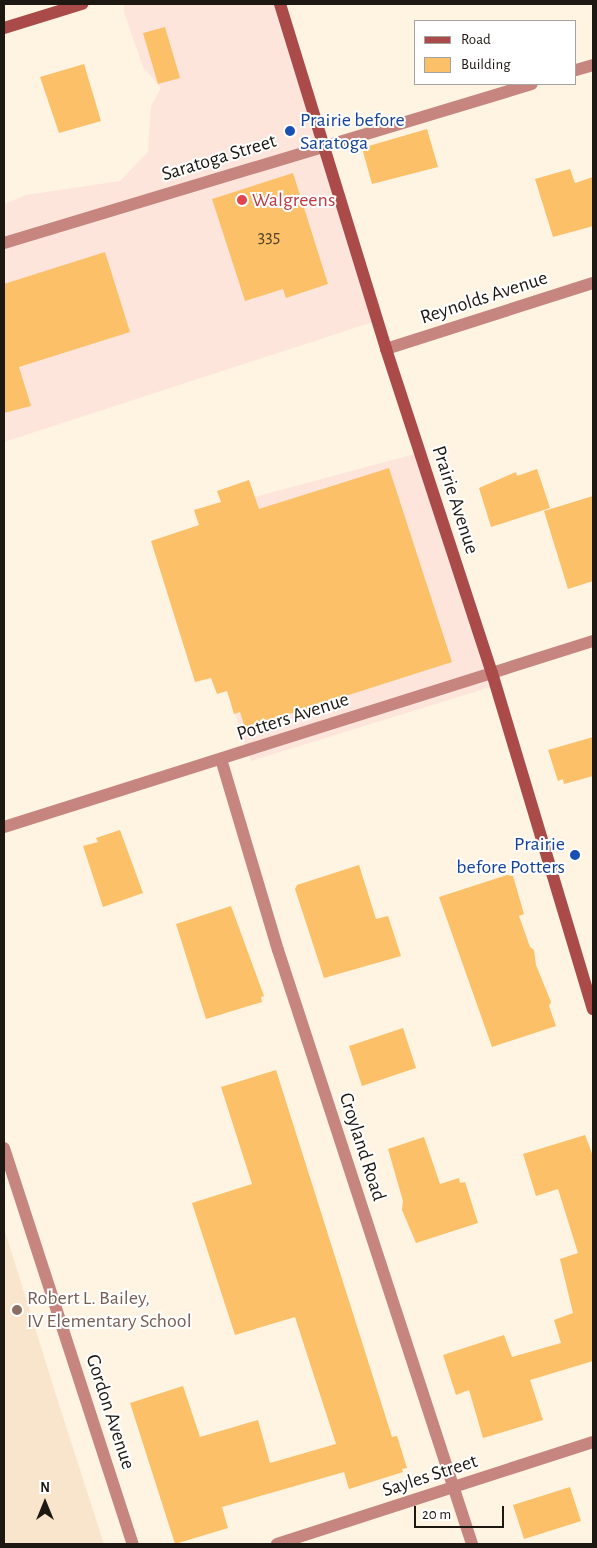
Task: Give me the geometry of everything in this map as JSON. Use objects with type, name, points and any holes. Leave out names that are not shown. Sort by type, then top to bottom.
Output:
[{"type":"street","points":[[4,28],[82,4]]},
{"type":"street","name":"Prairie Avenue","points":[[280,4],[386,349],[492,673],[593,1009]]},
{"type":"street","points":[[577,70],[593,65]]},
{"type":"street","name":"Saratoga Street","points":[[4,243],[529,85]]},
{"type":"street","name":"Reynolds Avenue","points":[[386,349],[593,283]]},
{"type":"street","name":"Potters Avenue","points":[[4,827],[593,642]]},
{"type":"street","name":"Croyland Road","points":[[221,759],[278,950],[472,1544]]},
{"type":"street","name":"Gordon Avenue","points":[[4,1148],[133,1544]]},
{"type":"street","name":"Sayles Street","points":[[277,1544],[593,1442]]},
{"type":"shaded area","points":[[124,4],[280,4],[382,319],[4,442],[4,204],[26,195],[120,181],[148,152],[151,106],[161,88],[143,67],[124,12]]},
{"type":"shaded area","points":[[422,452],[497,685],[251,761],[216,658],[240,501]]},
{"type":"shaded area","points":[[4,1228],[55,1392],[104,1544],[4,1544]]},
{"type":"building","points":[[165,27],[180,78],[158,84],[143,33]]},
{"type":"building","points":[[84,64],[101,121],[59,133],[40,77]]},
{"type":"building","points":[[427,129],[438,167],[372,184],[362,148]]},
{"type":"building","points":[[570,169],[575,183],[593,177],[593,226],[553,237],[535,179]]},
{"type":"building","name":"Walgreens","points":[[293,173],[328,284],[286,298],[283,289],[245,301],[212,199]]},
{"type":"building","points":[[105,252],[130,332],[19,367],[31,406],[4,413],[4,284]]},
{"type":"building","points":[[389,468],[452,662],[245,728],[240,712],[234,714],[227,691],[217,694],[211,678],[195,682],[151,541],[199,525],[194,510],[221,502],[217,491],[249,480],[259,509]]},
{"type":"building","points":[[537,469],[550,508],[491,527],[479,488],[516,472],[517,476]]},
{"type":"building","points":[[593,496],[593,581],[568,589],[544,511]]},
{"type":"building","points":[[593,737],[593,776],[564,784],[563,779],[558,781],[548,750]]},
{"type":"building","points":[[120,830],[143,893],[103,907],[83,846],[98,842],[96,838]]},
{"type":"building","points":[[359,865],[376,919],[388,916],[401,956],[324,978],[295,889],[297,885]]},
{"type":"building","points":[[507,875],[513,876],[524,914],[519,916],[530,947],[534,950],[536,965],[551,1002],[549,1006],[556,1026],[492,1047],[439,897]]},
{"type":"building","points":[[231,906],[264,996],[261,997],[262,1002],[206,1019],[176,924]]},
{"type":"building","points":[[403,1028],[416,1068],[362,1086],[349,1046]]},
{"type":"building","points":[[276,1070],[392,1437],[397,1436],[407,1468],[402,1469],[403,1472],[349,1489],[344,1472],[222,1507],[228,1528],[175,1544],[130,1403],[183,1386],[200,1437],[258,1420],[270,1463],[336,1444],[295,1317],[235,1335],[192,1203],[252,1184],[221,1087]]},
{"type":"building","points":[[585,1135],[593,1156],[593,1361],[530,1380],[543,1420],[483,1438],[469,1390],[456,1395],[443,1355],[504,1335],[512,1357],[561,1343],[554,1320],[573,1313],[560,1259],[578,1253],[558,1189],[536,1196],[523,1154]]},
{"type":"building","points":[[424,1137],[440,1184],[459,1178],[460,1183],[465,1182],[478,1223],[416,1243],[402,1210],[403,1201],[388,1149]]},
{"type":"building","points":[[570,1487],[581,1521],[524,1539],[513,1505]]},
{"type":"place","name":"Prairie before Saratoga","points":[[290,131]]},
{"type":"place","name":"Walgreens","points":[[242,200]]},
{"type":"place","name":"Prairie before Potters","points":[[575,855]]},
{"type":"place","name":"Robert L. Bailey, IV Elementary School","points":[[17,1310]]}]
